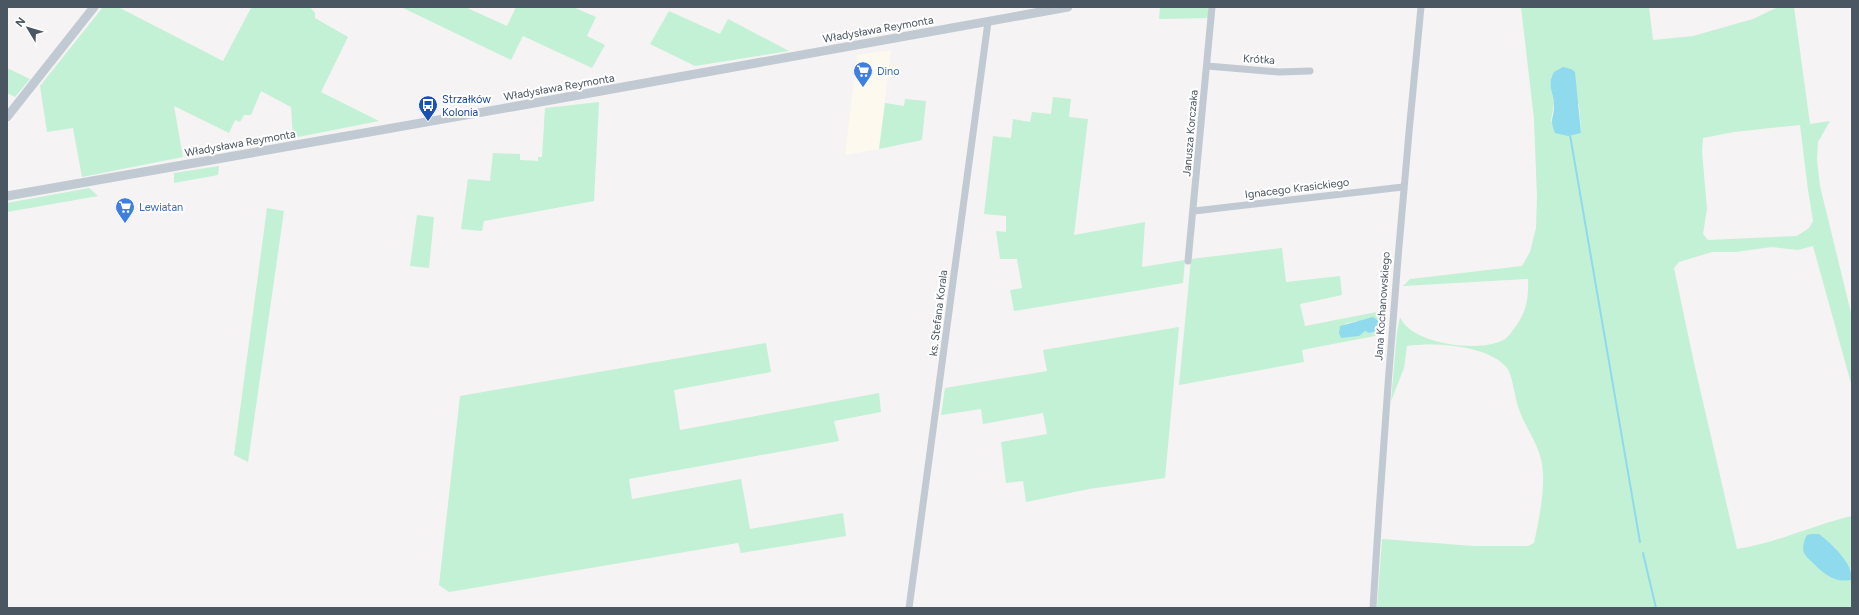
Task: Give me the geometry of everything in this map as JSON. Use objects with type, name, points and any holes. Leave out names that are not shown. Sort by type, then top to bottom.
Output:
[{"type":"street","points":[[7,117],[94,7]]},
{"type":"street","name":"Władysława Reymonta","points":[[7,196],[1068,7]]},
{"type":"street","name":"Janusza Korczaka","points":[[1188,261],[1194,212],[1212,7]]},
{"type":"street","name":"Jana Kochanowskiego","points":[[1373,608],[1384,431],[1403,187],[1421,7]]},
{"type":"street","name":"ks. Stefana Korala","points":[[909,608],[988,22]]},
{"type":"street","name":"Krótka","points":[[1207,66],[1279,72],[1310,71]]},
{"type":"street","name":"Ignacego Krasickiego","points":[[1194,212],[1403,187]]},
{"type":"shaded area","points":[[891,50],[879,149],[845,155],[857,55]]},
{"type":"green space","points":[[103,7],[118,7],[223,61],[251,8],[250,7],[310,7],[315,13],[315,18],[348,37],[321,92],[379,121],[293,138],[291,107],[261,91],[251,115],[244,115],[240,122],[235,120],[229,133],[174,106],[183,157],[82,177],[73,128],[47,132],[40,86]]},
{"type":"green space","points":[[401,7],[465,7],[507,26],[516,7],[573,7],[596,17],[587,36],[605,45],[592,68],[523,36],[511,60]]},
{"type":"green space","points":[[1160,7],[1209,7],[1208,18],[1159,19]]},
{"type":"green space","points":[[1521,7],[1649,7],[1653,40],[1693,36],[1753,19],[1778,7],[1794,7],[1810,124],[1830,121],[1818,142],[1817,160],[1820,186],[1852,317],[1852,387],[1813,246],[1798,250],[1772,247],[1735,252],[1712,252],[1679,262],[1674,268],[1694,363],[1737,549],[1766,543],[1852,516],[1852,572],[1835,548],[1819,534],[1851,580],[1852,577],[1852,608],[1377,608],[1382,539],[1473,546],[1528,546],[1534,543],[1542,501],[1543,469],[1537,447],[1518,407],[1509,372],[1499,360],[1488,354],[1460,347],[1446,345],[1407,346],[1404,368],[1391,401],[1397,332],[1400,317],[1406,326],[1417,334],[1432,340],[1464,346],[1480,346],[1505,339],[1521,318],[1526,306],[1528,279],[1403,286],[1410,279],[1522,266],[1530,252],[1536,228],[1537,198],[1534,119]],"holes":[[[1552,75],[1579,105],[1581,132],[1551,121],[1554,103],[1550,84]],[[1800,125],[1813,221],[1809,228],[1797,236],[1708,240],[1703,234],[1707,209],[1702,151],[1703,138],[1734,132]]]},
{"type":"green space","points":[[669,11],[720,34],[728,19],[789,51],[695,66],[650,44]]},
{"type":"green space","points":[[7,68],[30,79],[15,97],[7,93]]},
{"type":"green space","points":[[1053,97],[1071,99],[1069,117],[1088,119],[1074,235],[1145,222],[1142,267],[1185,260],[1183,283],[1014,311],[1010,290],[1022,288],[1017,259],[1000,259],[996,231],[1006,232],[1006,216],[984,214],[993,136],[1011,138],[1013,119],[1030,122],[1032,112],[1051,114]]},
{"type":"green space","points":[[905,99],[926,101],[922,140],[879,149],[885,103],[904,106]]},
{"type":"green space","points":[[599,102],[594,201],[484,221],[482,231],[461,229],[468,179],[490,181],[493,153],[520,154],[520,160],[538,161],[538,157],[542,157],[545,108]]},
{"type":"green space","points":[[219,166],[218,175],[174,183],[174,173]]},
{"type":"green space","points":[[89,188],[98,196],[7,212],[7,203]]},
{"type":"green space","points":[[267,208],[284,211],[248,462],[234,455]]},
{"type":"green space","points":[[417,215],[434,217],[429,268],[410,266]]},
{"type":"green space","points":[[1282,248],[1286,282],[1340,276],[1342,295],[1300,304],[1305,326],[1387,310],[1385,334],[1302,350],[1304,362],[1179,385],[1191,259]],"holes":[[[1356,321],[1379,321],[1381,329],[1378,332],[1369,333],[1344,324]]]},
{"type":"green space","points":[[1179,327],[1165,478],[1089,489],[1026,502],[1023,481],[1006,483],[1001,442],[1047,434],[1043,413],[983,424],[981,409],[941,415],[945,388],[1047,371],[1043,350]]},
{"type":"green space","points":[[766,343],[771,372],[674,390],[680,430],[879,393],[881,412],[834,421],[839,441],[629,479],[632,499],[741,479],[750,529],[843,513],[846,536],[741,553],[738,543],[449,592],[439,585],[460,396]]},
{"type":"water","points":[[1563,67],[1571,69],[1575,72],[1581,133],[1568,136],[1555,133],[1552,121],[1554,100],[1550,85],[1554,72]]},
{"type":"water","points":[[1373,317],[1379,321],[1380,331],[1369,333],[1365,331],[1359,336],[1341,338],[1339,333],[1340,326]]},
{"type":"water","points":[[1819,534],[1841,554],[1850,568],[1851,580],[1845,581],[1830,577],[1821,571],[1807,557],[1803,551],[1804,544],[1807,535]]},
{"type":"waterway","points":[[1570,135],[1640,542]]},
{"type":"waterway","points":[[1643,553],[1656,608]]},
{"type":"place","name":"Dino","points":[[863,88]]},
{"type":"place","name":"Strzałków Kolonia","points":[[428,122]]},
{"type":"place","name":"Lewiatan","points":[[125,224]]}]
